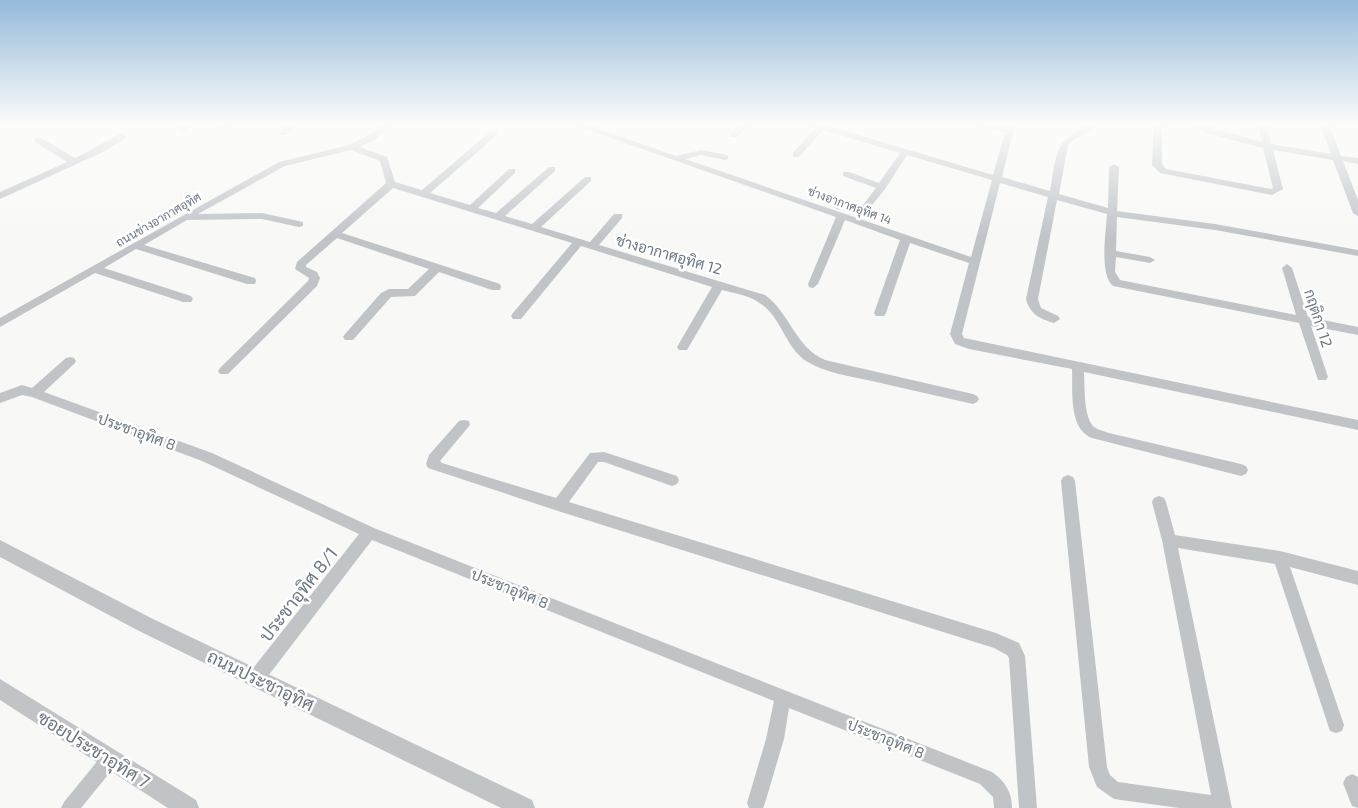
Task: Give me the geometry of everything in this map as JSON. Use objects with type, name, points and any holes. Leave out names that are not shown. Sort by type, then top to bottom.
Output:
[{"type":"street","points":[[0,196],[72,162]]},
{"type":"street","name":"ถนนช่างอากาศอุทิศ","points":[[0,323],[186,217],[282,164],[291,162]]},
{"type":"street","points":[[224,371],[313,283],[315,278],[300,269],[300,267],[390,184],[385,162]]},
{"type":"street","points":[[423,194],[461,162]]},
{"type":"street","name":"ช่างอากาศอุทิศ 14","points":[[685,162],[974,261]]},
{"type":"street","points":[[829,211],[832,207],[839,207],[862,212],[899,162]]},
{"type":"street","points":[[938,162],[1113,213],[1215,227],[1358,253]]},
{"type":"street","points":[[1001,162],[956,334],[959,341],[969,345],[1078,366],[1358,426]]},
{"type":"street","points":[[1054,319],[1040,314],[1034,309],[1032,299],[1062,162]]},
{"type":"street","points":[[1158,162],[1158,165],[1163,171],[1265,192],[1276,192],[1278,189],[1271,162]]},
{"type":"street","points":[[1339,162],[1358,213]]},
{"type":"street","points":[[1341,162],[1358,167]]},
{"type":"street","points":[[1114,167],[1110,272],[1112,279],[1117,283],[1358,331]]},
{"type":"street","points":[[497,217],[552,169]]},
{"type":"street","points":[[472,208],[512,171]]},
{"type":"street","points":[[846,174],[882,187]]},
{"type":"street","points":[[533,229],[588,178]]},
{"type":"street","name":"ช่างอากาศอุทิศ 12","points":[[390,184],[761,298],[772,304],[804,354],[820,363],[973,399]]},
{"type":"street","points":[[186,217],[262,216],[299,224]]},
{"type":"street","points":[[590,247],[618,216]]},
{"type":"street","points":[[813,284],[842,216]]},
{"type":"street","points":[[336,234],[496,287]]},
{"type":"street","points":[[880,313],[906,238]]},
{"type":"street","points":[[517,316],[578,243]]},
{"type":"street","points":[[136,246],[251,281]]},
{"type":"street","points":[[1111,253],[1150,260]]},
{"type":"street","points":[[349,337],[389,293],[410,293],[437,268]]},
{"type":"street","name":"กฤติกา 12","points":[[1287,268],[1322,377]]},
{"type":"street","points":[[95,269],[187,299]]},
{"type":"street","points":[[683,347],[719,285]]},
{"type":"street","points":[[34,393],[70,361]]},
{"type":"street","points":[[1078,366],[1080,410],[1083,422],[1089,430],[1108,438],[1241,470]]},
{"type":"street","name":"ประชาอุทิศ 8","points":[[0,398],[22,390],[34,393],[207,456],[369,532],[986,778],[998,786],[1004,800],[1003,808]]},
{"type":"street","points":[[464,426],[434,459],[433,464],[438,468],[996,641],[1013,649],[1017,656],[1028,808]]},
{"type":"street","points":[[558,504],[595,456],[604,457],[672,480]]},
{"type":"street","points":[[1068,481],[1098,767],[1103,781],[1114,790],[1222,806],[1169,540],[1159,502]]},
{"type":"street","name":"ประชาอุทิศ 8/1","points":[[256,678],[369,532]]},
{"type":"street","points":[[1169,540],[1280,558],[1358,578]]},
{"type":"street","name":"ถนนประชาอุทิศ","points":[[0,548],[146,625],[524,808]]},
{"type":"street","points":[[1280,558],[1336,726]]},
{"type":"street","name":"ซอยประชาอุทิศ 7","points":[[0,689],[188,808]]},
{"type":"street","points":[[756,803],[775,739],[784,697]]},
{"type":"street","points":[[70,808],[110,759]]},
{"type":"street","points":[[1352,783],[1358,800]]}]
